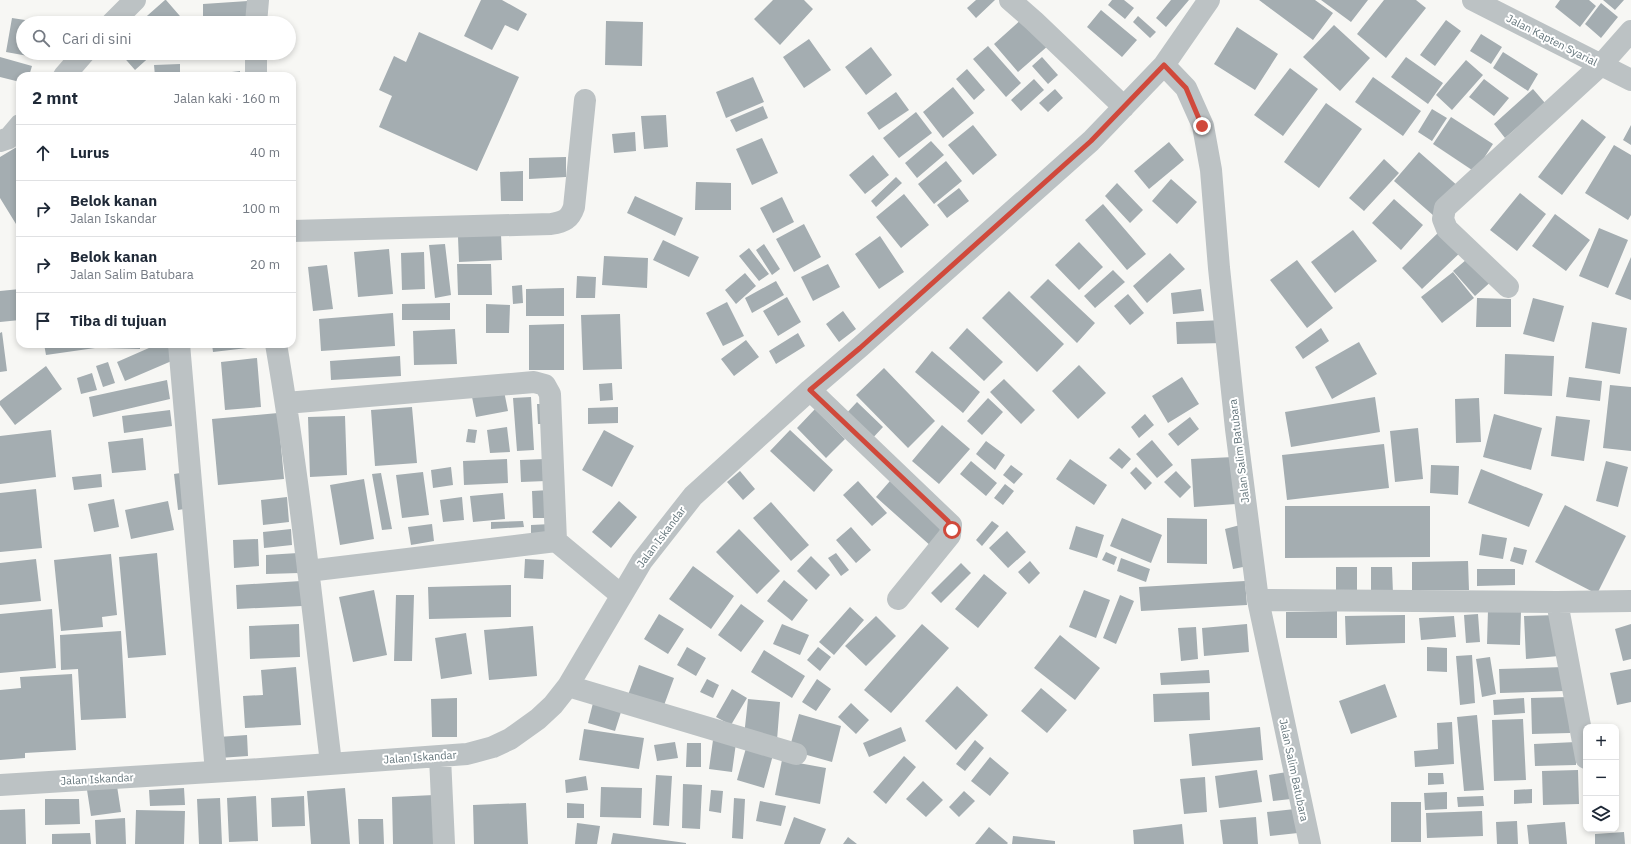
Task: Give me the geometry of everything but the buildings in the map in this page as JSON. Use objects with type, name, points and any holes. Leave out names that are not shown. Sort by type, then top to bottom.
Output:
[{"type":"street","points":[[119,16],[135,0]]},
{"type":"street","points":[[257,16],[258,0]]},
{"type":"street","points":[[1010,0],[1124,107]]},
{"type":"street","name":"Jalan Iskandar","points":[[0,785],[440,757],[467,754],[493,747],[510,739],[538,719],[553,705],[568,686],[642,561],[693,496],[810,390],[860,348],[1091,141],[1164,65],[1208,0]]},
{"type":"street","name":"Jalan Kapten Syarial","points":[[1473,0],[1631,80]]},
{"type":"street","points":[[1508,287],[1447,229],[1443,219],[1445,208],[1601,65],[1631,31]]},
{"type":"street","points":[[67,72],[78,60]]},
{"type":"street","points":[[256,60],[256,72]]},
{"type":"street","name":"Jalan Salim Batubara","points":[[1164,65],[1186,88],[1202,126],[1211,170],[1219,268],[1258,600],[1310,844]]},
{"type":"street","points":[[296,231],[551,224],[565,221],[569,218],[574,207],[585,100]]},
{"type":"street","points":[[0,141],[8,138],[16,129]]},
{"type":"street","points":[[179,348],[216,772]]},
{"type":"street","points":[[277,348],[286,403],[308,571],[330,763]]},
{"type":"street","points":[[286,403],[534,382],[545,385],[550,394],[556,541]]},
{"type":"street","points":[[810,390],[951,525],[950,536],[898,599]]},
{"type":"street","points":[[308,571],[556,541],[621,595]]},
{"type":"street","points":[[1258,600],[1631,601]]},
{"type":"street","points":[[1557,602],[1583,742]]},
{"type":"street","points":[[568,686],[796,754]]},
{"type":"street","points":[[440,757],[444,844]]},
{"type":"route","points":[[952,530],[948,521],[810,390],[860,348],[1091,141],[1164,65],[1186,88],[1202,126]]}]
